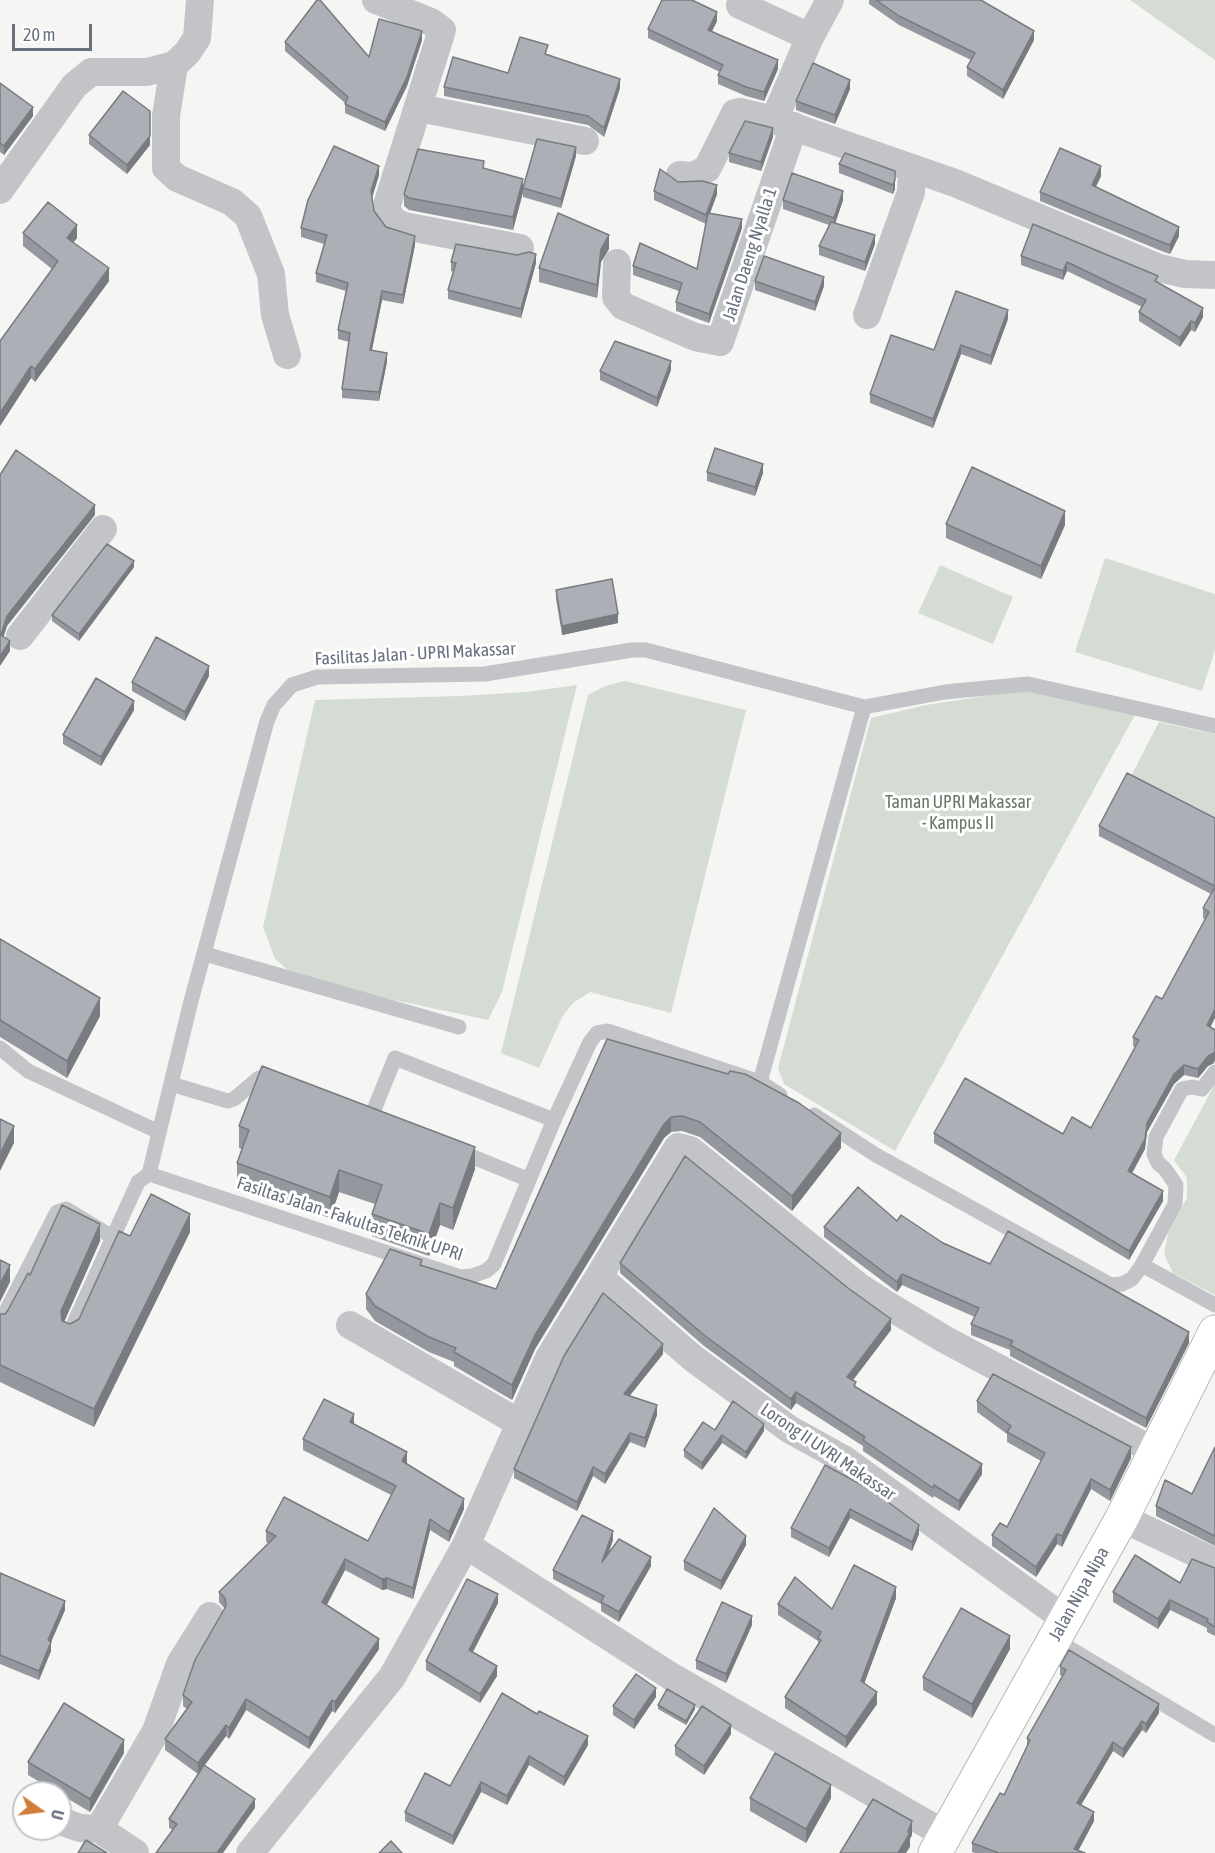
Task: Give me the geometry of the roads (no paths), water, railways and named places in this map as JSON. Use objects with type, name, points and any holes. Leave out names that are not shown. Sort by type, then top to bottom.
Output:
[{"type":"street","points":[[0,190],[74,86],[91,72],[147,72],[174,65],[187,53],[197,38],[200,0]]},
{"type":"street","points":[[376,0],[431,22],[442,30],[387,205],[393,221],[404,226],[520,248]]},
{"type":"street","name":"Jalan Daeng Nyalla 1","points":[[617,263],[616,297],[623,306],[695,337],[720,342],[810,37],[830,0]]},
{"type":"street","points":[[740,5],[810,37]]},
{"type":"street","points":[[174,65],[166,116],[166,168],[177,178],[232,202],[248,216],[271,274],[275,315],[287,355]]},
{"type":"street","points":[[419,108],[585,141]]},
{"type":"street","points":[[680,175],[693,176],[707,169],[735,113],[740,112],[784,123],[1008,204],[1159,268],[1185,274],[1215,275]]},
{"type":"street","points":[[867,315],[911,192],[913,178],[909,168]]},
{"type":"street","points":[[16,633],[103,529]]},
{"type":"street","points":[[250,1853],[392,1677],[466,1545],[549,1358],[669,1158],[678,1147],[684,1147],[858,1286],[944,1339],[1154,1451]]},
{"type":"street","name":"Lorong II UVRI Makassar","points":[[599,1277],[703,1366],[789,1429],[845,1460],[1059,1629]]},
{"type":"street","points":[[350,1325],[521,1424]]},
{"type":"street","name":"Jalan Nipa Nipa","points":[[941,1844],[1122,1518],[1215,1332]]},
{"type":"street","points":[[1122,1518],[1215,1562]]},
{"type":"street","points":[[466,1545],[672,1677],[941,1844]]},
{"type":"street","points":[[99,1829],[156,1731],[180,1664],[210,1616]]},
{"type":"street","points":[[72,1825],[99,1829],[135,1853]]},
{"type":"lane","name":"Fasilitas Jalan - UPRI Makassar","points":[[149,1173],[267,721],[282,693],[303,680],[317,677],[485,674],[646,650],[864,707]]},
{"type":"lane","points":[[1215,726],[1028,684],[945,692],[864,707],[760,1082],[876,1155],[1111,1285],[1122,1284],[1132,1279],[1175,1204],[1176,1185],[1158,1163],[1154,1154],[1156,1137],[1182,1089],[1192,1087],[1202,1089],[1215,1072]]},
{"type":"lane","points":[[206,954],[459,1028]]},
{"type":"lane","name":"Fasiltas Jalan - Fakultas Teknik UPRI","points":[[149,1173],[461,1277],[479,1274],[494,1264],[527,1179],[590,1042],[597,1033],[608,1031],[622,1034],[760,1082]]},
{"type":"lane","points":[[0,1048],[28,1071],[159,1132]]},
{"type":"lane","points":[[394,1125],[366,1115],[395,1058],[554,1120]]},
{"type":"lane","points":[[171,1083],[228,1101],[234,1099],[259,1078],[296,1089]]},
{"type":"lane","points":[[438,1143],[527,1179]]},
{"type":"lane","points":[[70,1332],[138,1182],[149,1173]]},
{"type":"lane","points":[[0,1323],[57,1212],[66,1209],[114,1239]]},
{"type":"lane","points":[[1142,1265],[1215,1305]]},
{"type":"lane","points":[[1059,1629],[1215,1735]]},
{"type":"park label","name":"Taman UPRI Makassar - Kampus II","points":[[958,812]]}]
